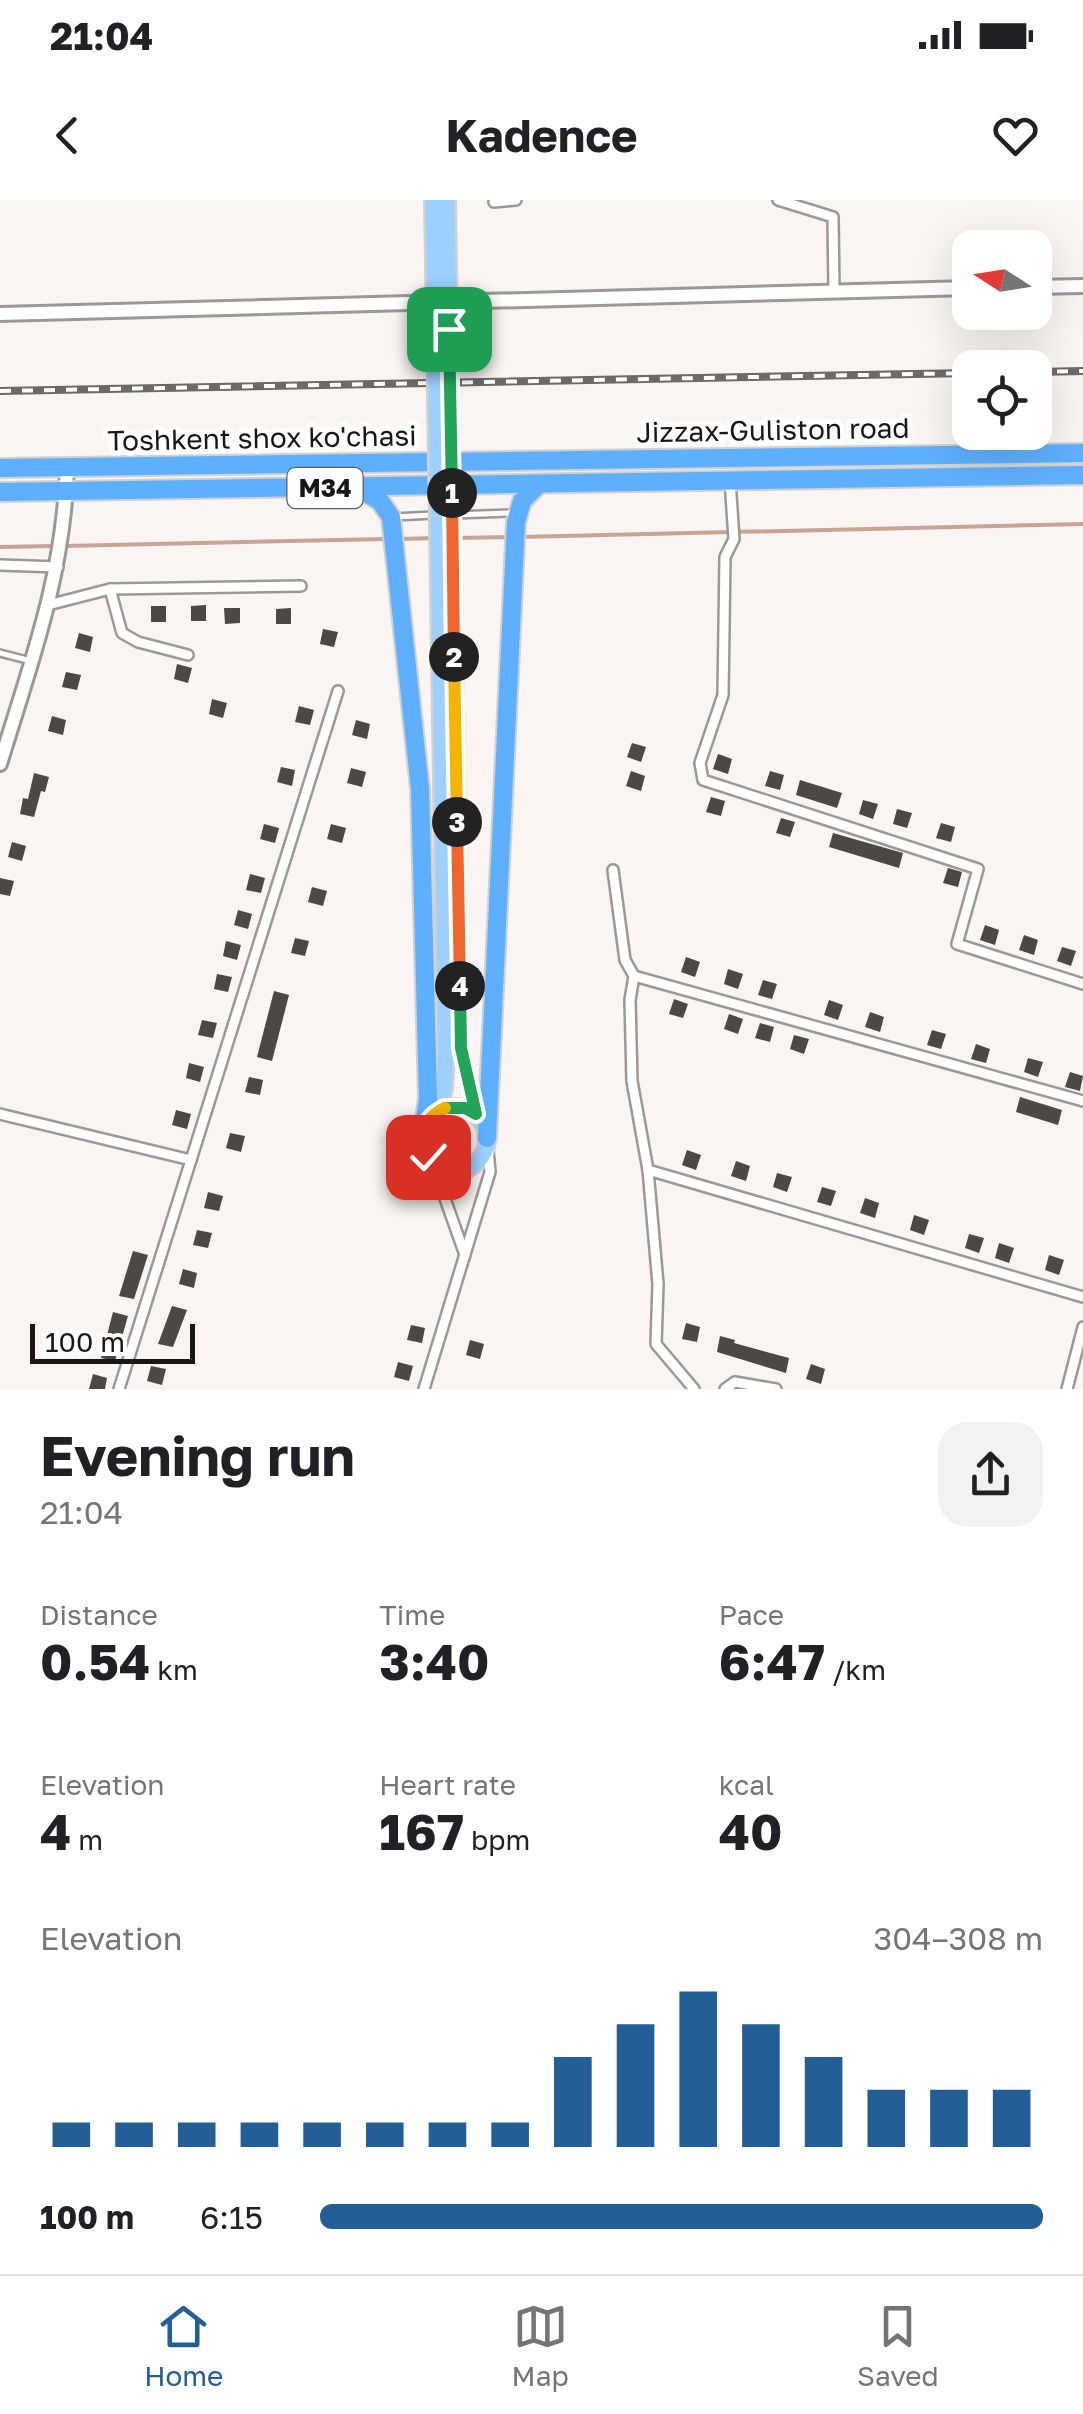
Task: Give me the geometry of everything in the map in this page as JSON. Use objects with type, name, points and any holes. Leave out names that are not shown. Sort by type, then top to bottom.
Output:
[{"type":"highway","name":"Jizzax-Guliston road","points":[[584,460],[1083,453]]},
{"type":"highway","name":"Toshkent shox ko'chasi","points":[[0,468],[584,460]]},
{"type":"highway","name":"Jizzax-Guliston road","points":[[584,483],[1083,475]]},
{"type":"highway","name":"Toshkent shox ko'chasi","points":[[66,492],[584,483]]},
{"type":"highway","points":[[487,1138],[517,518],[526,496],[540,484]]},
{"type":"highway","points":[[355,487],[380,501],[391,521],[420,789],[428,1099],[423,1133]]},
{"type":"highway","name":"M34","points":[[0,492],[66,492]]},
{"type":"main road","points":[[433,200],[446,588],[461,1048],[476,1114],[487,1138],[482,1156],[467,1169],[448,1170],[432,1162],[423,1146],[423,1133],[444,1089],[446,1051],[446,588],[447,200]]},
{"type":"main road","points":[[436,1112],[458,1106],[476,1114]]},
{"type":"street","points":[[494,202],[516,200]]},
{"type":"street","points":[[778,200],[833,216],[834,292]]},
{"type":"street","points":[[1052,286],[1083,286]]},
{"type":"street","points":[[0,314],[952,289]]},
{"type":"street","points":[[0,764],[59,561],[67,468]]},
{"type":"street","points":[[730,480],[734,533],[725,557],[723,696],[700,763],[702,780],[978,869],[958,944],[1083,984]]},
{"type":"street","points":[[0,565],[59,561]]},
{"type":"street","points":[[48,605],[110,589],[301,586]]},
{"type":"street","points":[[110,589],[122,633],[138,642],[188,654]]},
{"type":"street","points":[[119,1389],[338,691]]},
{"type":"street","points":[[613,870],[625,960],[634,976],[630,1000],[632,1081],[648,1170],[658,1284],[656,1344],[694,1389]]},
{"type":"street","points":[[634,976],[1083,1101]]},
{"type":"street","points":[[0,1114],[190,1160]]},
{"type":"street","points":[[424,1389],[490,1172],[487,1138]]},
{"type":"street","points":[[432,1162],[466,1258]]},
{"type":"street","points":[[648,1170],[1083,1297]]},
{"type":"street","points":[[1066,1389],[1083,1327]]},
{"type":"street","points":[[726,1389],[735,1382],[776,1389]]},
{"type":"lane","points":[[391,521],[517,518]]},
{"type":"lane","points":[[0,654],[31,662]]},
{"type":"shaded area","points":[[454,1119],[466,1124],[471,1136],[466,1148],[454,1153],[442,1148],[437,1136],[442,1124]]},
{"type":"building","points":[[206,605],[206,621],[191,621],[191,606]]},
{"type":"building","points":[[151,606],[166,606],[166,622],[151,622]]},
{"type":"building","points":[[224,608],[240,608],[240,623],[225,624]]},
{"type":"building","points":[[291,608],[291,624],[276,624],[276,609]]},
{"type":"building","points":[[323,629],[338,632],[334,647],[320,644]]},
{"type":"building","points":[[79,633],[93,637],[90,652],[75,648]]},
{"type":"building","points":[[177,664],[192,668],[188,683],[174,679]]},
{"type":"building","points":[[66,672],[81,675],[77,690],[62,687]]},
{"type":"building","points":[[212,699],[227,703],[223,718],[209,714]]},
{"type":"building","points":[[299,706],[314,710],[310,725],[295,722]]},
{"type":"building","points":[[52,716],[66,720],[63,735],[48,731]]},
{"type":"building","points":[[356,720],[370,724],[367,739],[352,735]]},
{"type":"building","points":[[632,743],[646,747],[641,762],[627,757]]},
{"type":"building","points":[[718,754],[732,759],[728,774],[713,769]]},
{"type":"building","points":[[281,767],[295,770],[292,786],[277,782]]},
{"type":"building","points":[[351,768],[366,772],[362,787],[347,783]]},
{"type":"building","points":[[631,771],[645,776],[641,791],[626,786]]},
{"type":"building","points":[[770,771],[784,775],[780,790],[765,786]]},
{"type":"building","points":[[34,773],[49,777],[34,817],[20,814]]},
{"type":"building","points":[[800,780],[842,793],[837,808],[796,795]]},
{"type":"building","points":[[711,797],[725,801],[721,816],[706,812]]},
{"type":"building","points":[[863,800],[878,804],[873,819],[859,814]]},
{"type":"building","points":[[897,809],[912,813],[907,828],[893,824]]},
{"type":"building","points":[[781,818],[795,822],[790,837],[776,833]]},
{"type":"building","points":[[941,823],[955,827],[951,842],[936,838]]},
{"type":"building","points":[[264,824],[279,828],[275,843],[260,839]]},
{"type":"building","points":[[331,824],[346,828],[342,843],[327,839]]},
{"type":"building","points":[[833,833],[903,853],[899,868],[829,847]]},
{"type":"building","points":[[12,842],[26,846],[22,861],[8,857]]},
{"type":"building","points":[[948,868],[962,872],[958,887],[943,883]]},
{"type":"building","points":[[250,874],[265,878],[261,893],[246,890]]},
{"type":"building","points":[[0,878],[14,881],[10,896],[0,894]]},
{"type":"building","points":[[312,887],[327,891],[323,906],[308,902]]},
{"type":"building","points":[[238,910],[252,914],[248,929],[234,925]]},
{"type":"building","points":[[985,925],[999,930],[995,945],[980,940]]},
{"type":"building","points":[[1024,935],[1038,940],[1034,955],[1019,950]]},
{"type":"building","points":[[295,938],[309,941],[305,956],[291,953]]},
{"type":"building","points":[[226,941],[241,945],[237,960],[223,956]]},
{"type":"building","points":[[1062,947],[1076,951],[1071,966],[1057,961]]},
{"type":"building","points":[[686,957],[700,962],[695,977],[681,972]]},
{"type":"building","points":[[728,969],[743,974],[738,989],[724,984]]},
{"type":"building","points":[[217,974],[232,977],[228,992],[214,989]]},
{"type":"building","points":[[763,980],[777,984],[772,999],[758,995]]},
{"type":"building","points":[[274,991],[289,995],[272,1061],[257,1057]]},
{"type":"building","points":[[674,999],[688,1004],[683,1018],[669,1014]]},
{"type":"building","points":[[829,1000],[843,1005],[838,1020],[824,1015]]},
{"type":"building","points":[[870,1012],[884,1017],[880,1032],[865,1027]]},
{"type":"building","points":[[729,1014],[743,1019],[738,1034],[724,1029]]},
{"type":"building","points":[[202,1020],[217,1023],[213,1038],[198,1035]]},
{"type":"building","points":[[760,1023],[774,1027],[770,1042],[755,1038]]},
{"type":"building","points":[[932,1030],[946,1034],[941,1049],[927,1045]]},
{"type":"building","points":[[794,1035],[809,1039],[804,1054],[790,1049]]},
{"type":"building","points":[[976,1044],[990,1049],[986,1063],[971,1059]]},
{"type":"building","points":[[1028,1058],[1043,1062],[1038,1077],[1024,1072]]},
{"type":"building","points":[[189,1063],[204,1067],[200,1082],[186,1078]]},
{"type":"building","points":[[1070,1072],[1083,1076],[1080,1091],[1065,1087]]},
{"type":"building","points":[[249,1077],[263,1080],[260,1095],[245,1092]]},
{"type":"building","points":[[1020,1097],[1062,1110],[1058,1125],[1016,1112]]},
{"type":"building","points":[[176,1110],[191,1114],[187,1129],[172,1125]]},
{"type":"building","points":[[230,1133],[245,1136],[241,1152],[226,1148]]},
{"type":"building","points":[[687,1150],[701,1155],[696,1170],[682,1165]]},
{"type":"building","points":[[736,1161],[750,1166],[746,1181],[731,1176]]},
{"type":"building","points":[[777,1173],[792,1177],[787,1192],[773,1187]]},
{"type":"building","points":[[822,1187],[836,1191],[831,1206],[817,1202]]},
{"type":"building","points":[[208,1192],[223,1196],[219,1211],[204,1208]]},
{"type":"building","points":[[865,1198],[879,1203],[875,1218],[860,1213]]},
{"type":"building","points":[[914,1215],[929,1220],[924,1235],[910,1230]]},
{"type":"building","points":[[197,1230],[212,1233],[208,1248],[193,1245]]},
{"type":"building","points":[[969,1234],[984,1238],[979,1253],[965,1248]]},
{"type":"building","points":[[999,1243],[1014,1248],[1009,1263],[995,1258]]},
{"type":"building","points":[[133,1251],[148,1255],[134,1299],[119,1296]]},
{"type":"building","points":[[1049,1255],[1064,1260],[1059,1275],[1045,1270]]},
{"type":"building","points":[[183,1269],[197,1273],[194,1288],[179,1284]]},
{"type":"building","points":[[172,1306],[187,1310],[173,1347],[158,1344]]},
{"type":"building","points":[[113,1312],[128,1316],[115,1361],[101,1358]]},
{"type":"building","points":[[686,1323],[700,1327],[697,1342],[682,1339]]},
{"type":"building","points":[[411,1325],[425,1328],[422,1343],[407,1340]]},
{"type":"building","points":[[720,1336],[789,1358],[786,1373],[717,1352]]},
{"type":"building","points":[[470,1340],[484,1344],[480,1359],[466,1355]]},
{"type":"building","points":[[398,1362],[413,1366],[409,1381],[394,1377]]},
{"type":"building","points":[[811,1364],[825,1369],[821,1384],[806,1379]]},
{"type":"building","points":[[151,1366],[166,1369],[162,1385],[147,1381]]},
{"type":"building","points":[[93,1374],[107,1378],[105,1389],[89,1389]]},
{"type":"waterway","points":[[520,537],[1083,524]]},
{"type":"waterway","points":[[455,538],[510,537]]},
{"type":"waterway","points":[[400,539],[435,538]]},
{"type":"waterway","points":[[65,546],[385,539]]},
{"type":"waterway","points":[[0,547],[55,546]]},
{"type":"railway","points":[[1052,372],[1083,371]]},
{"type":"railway","points":[[0,391],[952,373]]},
{"type":"route","points":[[428,1157],[423,1133],[436,1112],[458,1106],[476,1114],[461,1048],[449,329]]}]
